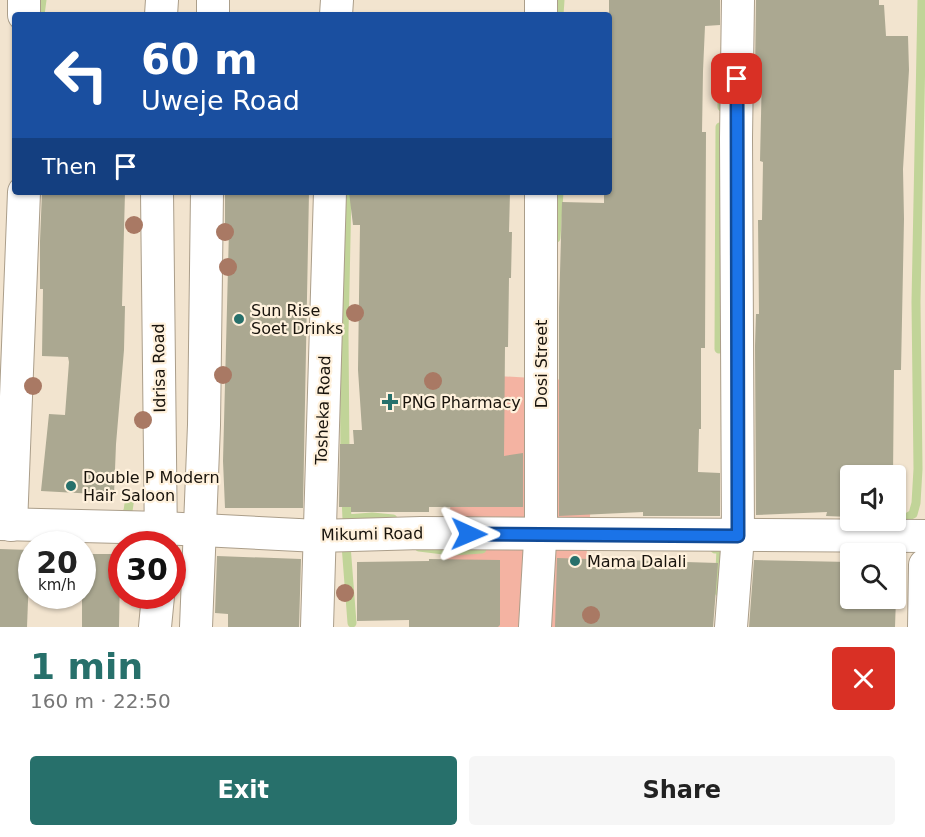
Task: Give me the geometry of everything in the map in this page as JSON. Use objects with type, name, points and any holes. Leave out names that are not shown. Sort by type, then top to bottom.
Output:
[{"type":"street","points":[[731,627],[738,536],[736,127],[738,0]]},
{"type":"street","points":[[5,525],[24,195]]},
{"type":"street","name":"Idrisa Road","points":[[157,195],[161,531]]},
{"type":"street","points":[[196,627],[204,425],[207,195]]},
{"type":"street","name":"Tosheka Road","points":[[317,627],[330,195]]},
{"type":"street","name":"Dosi Street","points":[[536,627],[540,535],[541,195]]},
{"type":"street","name":"Mikumi Road","points":[[5,525],[108,532]]},
{"type":"street","name":"Mikumi Road","points":[[186,533],[199,531],[318,536],[421,533],[925,536]]},
{"type":"street","points":[[924,627],[925,565]]},
{"type":"street","points":[[155,627],[157,609]]},
{"type":"shaded area","points":[[464,374],[600,382],[601,394],[580,627],[438,627]]},
{"type":"building","points":[[609,0],[720,0],[720,25],[705,26],[702,132],[706,132],[705,348],[701,348],[701,429],[699,429],[698,472],[720,473],[720,516],[643,516],[643,512],[559,516],[559,308],[562,202],[604,203],[604,195],[612,195],[612,12],[609,12]]},
{"type":"building","points":[[756,0],[879,0],[879,5],[884,5],[886,36],[908,36],[909,70],[903,169],[901,370],[894,370],[893,465],[840,465],[840,517],[826,516],[827,512],[756,515],[755,346],[756,314],[759,314],[758,220],[762,220],[763,162],[760,161],[762,71],[755,71]]},
{"type":"building","points":[[42,195],[125,195],[122,306],[125,306],[124,350],[114,495],[41,491],[49,414],[65,415],[69,362],[68,357],[42,356],[43,289],[40,289]]},
{"type":"building","points":[[225,195],[309,195],[303,508],[225,508],[223,461],[229,230],[225,230]]},
{"type":"building","points":[[349,195],[510,195],[511,278],[509,278],[508,347],[505,347],[504,456],[523,453],[523,507],[429,507],[429,512],[351,512],[351,507],[339,507],[340,444],[354,444],[353,430],[362,430],[358,370],[360,225],[353,225]]},
{"type":"building","points":[[0,549],[18,550],[18,609],[28,609],[27,627],[0,627]]},
{"type":"building","points":[[96,554],[108,554],[108,609],[119,609],[119,627],[82,627],[82,609],[96,609]]},
{"type":"building","points":[[217,556],[301,559],[299,627],[228,627],[228,614],[215,613]]},
{"type":"building","points":[[557,558],[718,563],[713,627],[555,627]]},
{"type":"building","points":[[429,559],[500,560],[500,625],[498,627],[409,627],[409,620],[357,621],[357,562],[429,561]]},
{"type":"building","points":[[754,560],[840,562],[840,609],[896,609],[895,627],[749,627]]},
{"type":"waterway","points":[[40,12],[42,0]]},
{"type":"waterway","points":[[559,12],[560,0]]},
{"type":"waterway","points":[[906,518],[913,514],[916,503],[918,469],[916,302],[922,0]]},
{"type":"waterway","points":[[722,61],[722,107]]},
{"type":"waterway","points":[[719,349],[720,127]]},
{"type":"waterway","points":[[345,456],[344,334],[347,195]]},
{"type":"waterway","points":[[556,238],[559,195]]},
{"type":"waterway","points":[[120,519],[128,511],[130,497]]},
{"type":"waterway","points":[[346,497],[347,519],[372,517],[393,519]]},
{"type":"waterway","points":[[351,545],[346,545],[352,623]]},
{"type":"waterway","points":[[419,547],[452,551],[482,549]]},
{"type":"waterway","points":[[715,549],[721,549],[719,592]]},
{"type":"place","name":"Sun Rise Soet Drinks","points":[[239,319]]},
{"type":"place","name":"PNG Pharmacy","points":[[390,402]]},
{"type":"place","name":"Double P Modern Hair Saloon","points":[[71,486]]},
{"type":"place","name":"Mama Dalali","points":[[575,561]]},
{"type":"route","points":[[469,534],[738,536],[737,79]]}]
